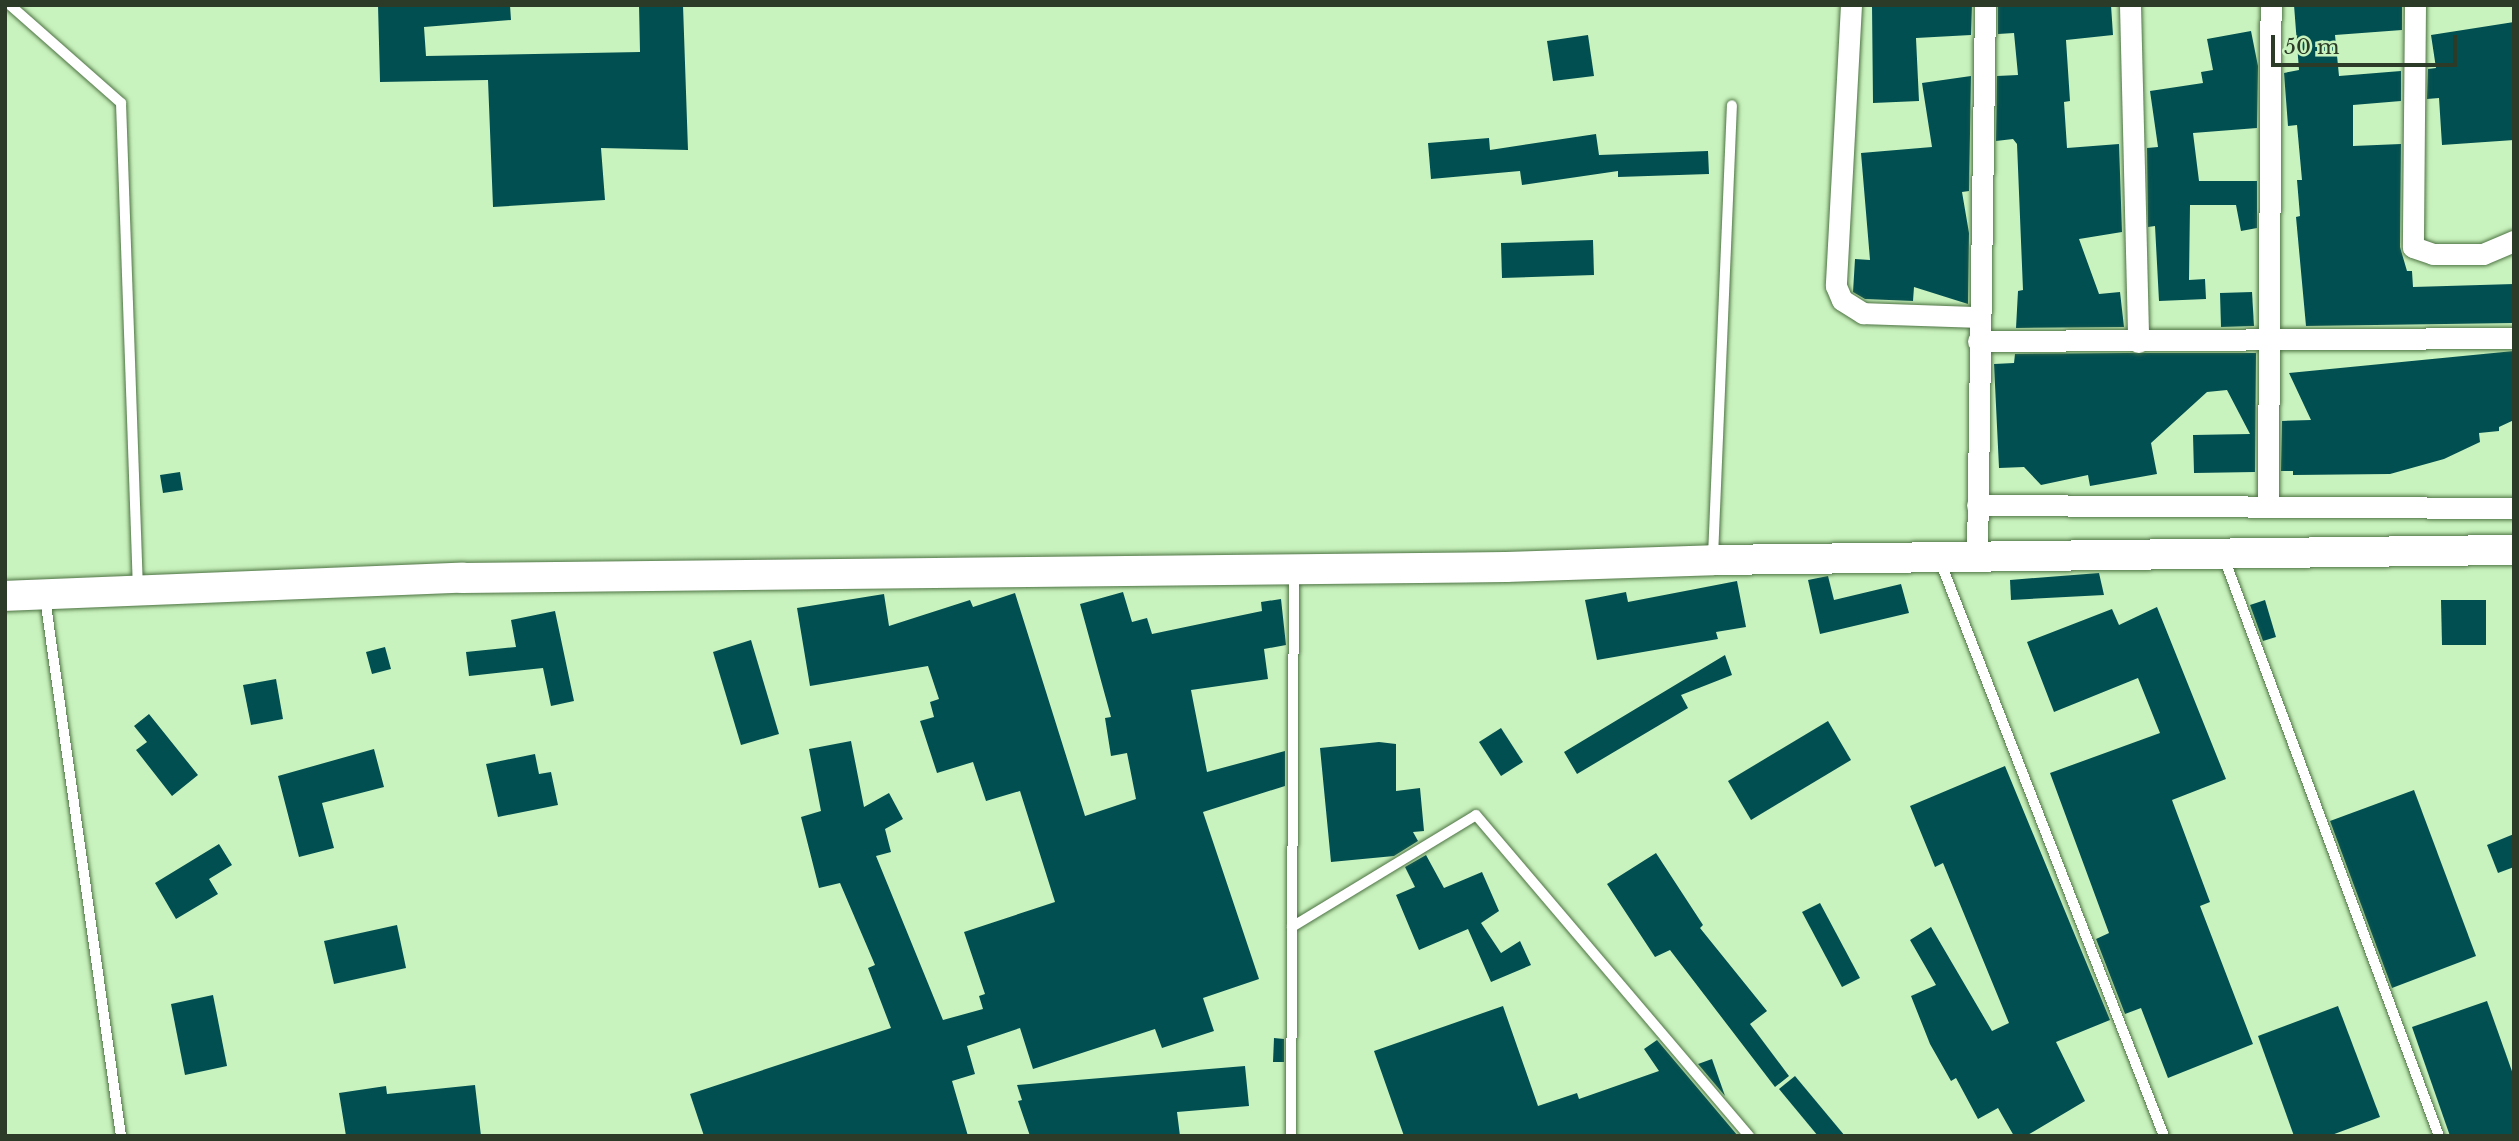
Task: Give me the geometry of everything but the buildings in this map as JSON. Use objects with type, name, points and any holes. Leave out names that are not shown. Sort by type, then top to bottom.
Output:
[{"type":"main road","points":[[5,596],[462,578],[1294,569],[1713,559],[2224,556],[2514,550]]},
{"type":"street","points":[[1851,5],[1836,286],[1842,300],[1863,313],[1978,317]]},
{"type":"street","points":[[1977,556],[1978,317],[1985,5]]},
{"type":"street","points":[[2130,5],[2138,342]]},
{"type":"street","points":[[2268,503],[2271,5]]},
{"type":"street","points":[[2415,5],[2413,247],[2433,254],[2483,254],[2514,241]]},
{"type":"street","points":[[1978,341],[2514,338]]},
{"type":"street","points":[[1977,505],[2268,503],[2514,508]]},
{"type":"lane","points":[[10,5],[121,103],[138,589]]},
{"type":"lane","points":[[1713,559],[1732,105]]},
{"type":"lane","points":[[2224,556],[2439,1136]]},
{"type":"lane","points":[[1938,557],[2164,1136]]},
{"type":"lane","points":[[1291,1136],[1294,569]]},
{"type":"lane","points":[[45,595],[121,1136]]},
{"type":"lane","points":[[1292,927],[1476,815],[1749,1136]]}]
